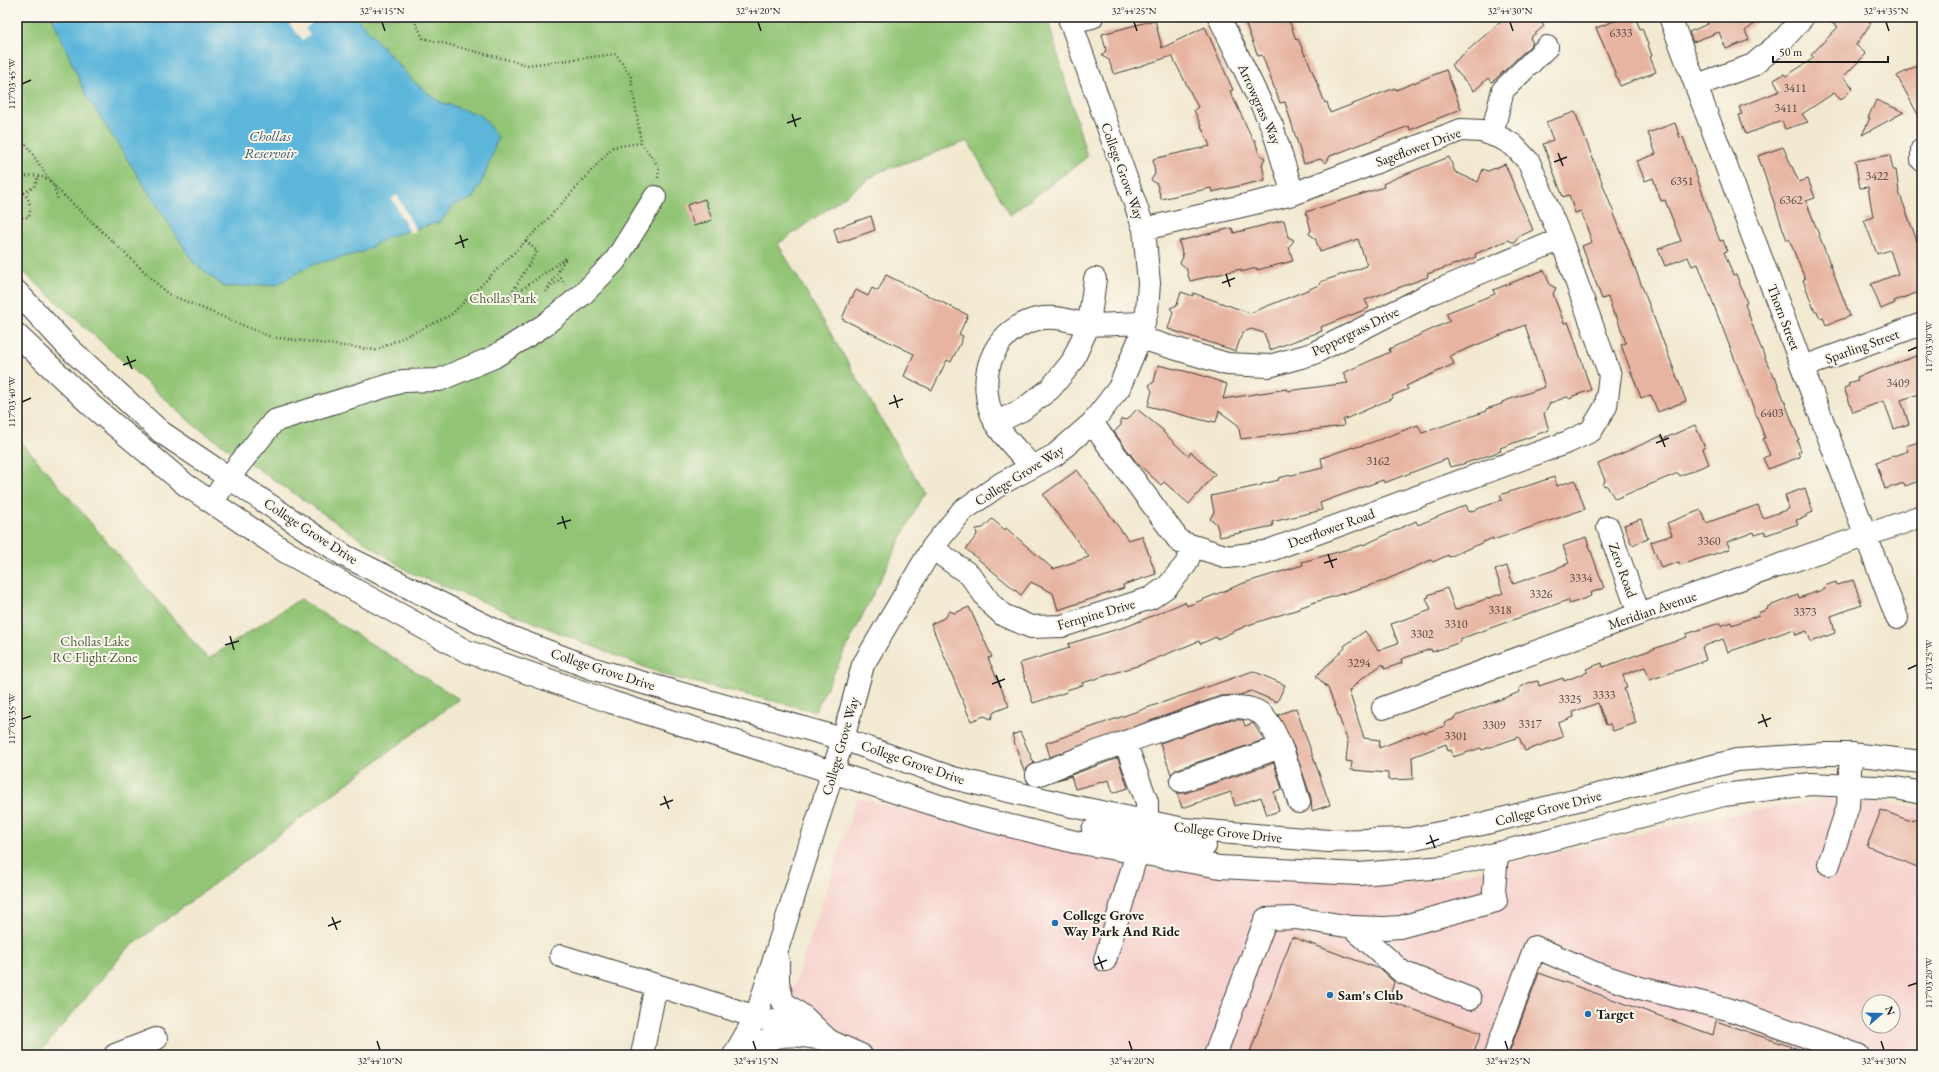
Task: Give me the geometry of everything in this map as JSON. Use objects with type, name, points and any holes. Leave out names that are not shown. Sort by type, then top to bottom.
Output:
[{"type":"main road","points":[[1070,19],[1092,17]]},
{"type":"main road","name":"Arrowgrass Way","points":[[1219,17],[1272,126],[1293,194]]},
{"type":"main road","name":"Thorn Street","points":[[1670,17],[1697,85],[1897,618]]},
{"type":"main road","points":[[1697,85],[1753,65],[1783,40],[1803,17]]},
{"type":"main road","name":"College Grove Way","points":[[756,1017],[843,739],[863,665],[932,548],[962,511],[1002,483],[1055,455],[1092,423],[1119,388],[1142,331],[1149,283],[1144,229],[1070,19]]},
{"type":"main road","points":[[1492,134],[1503,90],[1547,47]]},
{"type":"main road","name":"Sageflower Drive","points":[[1144,229],[1293,194],[1461,130],[1482,131],[1492,134],[1513,145],[1529,162],[1561,239],[1610,375],[1606,406]]},
{"type":"main road","points":[[1922,149],[1922,160]]},
{"type":"main road","points":[[212,502],[229,477],[274,422],[403,381],[439,380],[494,357],[543,326],[576,300],[615,261],[655,197]]},
{"type":"main road","name":"Peppergrass Drive","points":[[995,423],[989,405],[986,381],[990,360],[1000,341],[1019,326],[1037,320],[1058,317],[1088,324],[1142,331],[1227,364],[1269,366],[1312,354],[1432,293],[1561,239]]},
{"type":"main road","points":[[1032,467],[995,423],[1022,410],[1050,389],[1072,362],[1088,324],[1095,278]]},
{"type":"main road","name":"College Grove Drive","points":[[17,292],[69,348],[161,432],[345,556],[504,635],[594,669],[843,739],[953,778],[1184,829],[1328,841],[1410,839],[1482,824],[1738,760],[1824,754],[1851,754],[1922,762]]},
{"type":"main road","name":"Sparling Street","points":[[1803,367],[1922,324]]},
{"type":"main road","name":"College Grove Drive","points":[[17,336],[102,415],[186,485],[286,552],[466,651],[617,703],[974,816],[1075,842],[1220,867],[1359,874],[1444,867],[1724,795],[1810,784],[1896,788],[1922,793]]},
{"type":"main road","name":"Deerflower Road","points":[[1092,423],[1180,542],[1228,557],[1265,552],[1579,438],[1591,430],[1606,406]]},
{"type":"main road","name":"Meridian Avenue","points":[[1383,708],[1639,614],[1922,516]]},
{"type":"main road","name":"Zero Road","points":[[1608,527],[1639,614]]},
{"type":"main road","name":"Fernpine Drive","points":[[932,548],[970,575],[991,604],[1003,615],[1031,627],[1062,626],[1151,598],[1168,586],[1186,564],[1193,547]]},
{"type":"main road","points":[[1037,775],[1125,742],[1224,708],[1246,707],[1260,713],[1270,723],[1281,747],[1299,802]]},
{"type":"main road","points":[[1021,828],[1040,823],[1052,823],[1125,834],[1136,830],[1147,822],[1147,802],[1125,742]]},
{"type":"main road","points":[[1181,781],[1281,747]]},
{"type":"main road","points":[[1829,864],[1848,806],[1851,754]]},
{"type":"main road","points":[[1105,960],[1137,853],[1145,844],[1159,841],[1227,848],[1253,835]]},
{"type":"main road","points":[[1216,1055],[1266,919],[1296,918],[1352,927],[1384,928],[1400,926],[1496,901],[1494,891],[1497,854]]},
{"type":"main road","points":[[1352,927],[1402,972],[1470,999]]},
{"type":"main road","points":[[779,944],[778,982],[783,1002],[804,1017],[828,1040]]},
{"type":"main road","points":[[1495,1055],[1535,947],[1598,974],[1640,988],[1728,1009],[1858,1055]]},
{"type":"main road","points":[[561,956],[756,1017],[798,1027],[861,1055]]},
{"type":"main road","points":[[642,1055],[656,985]]},
{"type":"main road","points":[[734,1055],[756,1017]]},
{"type":"main road","points":[[750,1055],[756,1017]]},
{"type":"main road","points":[[750,1055],[762,1044],[773,1038],[793,1035],[828,1040]]},
{"type":"main road","points":[[115,1055],[156,1039]]},
{"type":"path","points":[[413,17],[423,38],[528,65],[616,54],[631,77],[641,143],[659,167],[655,197]]},
{"type":"path","points":[[17,131],[53,185],[58,200]]},
{"type":"path","points":[[17,184],[30,175],[46,178],[168,294],[271,337],[376,350],[451,315],[526,241],[613,147],[641,143]]},
{"type":"path","points":[[24,193],[35,186],[38,176]]},
{"type":"path","points":[[17,188],[24,193],[30,206],[29,217],[17,218]]},
{"type":"path","points":[[526,241],[537,251],[508,300],[566,258],[546,291],[561,278],[576,300]]},
{"type":"shaded area","points":[[1833,797],[1922,808],[1922,1055],[829,1055],[836,1025],[791,994],[857,798],[1152,870],[1425,883],[1674,825]]},
{"type":"green space","name":"Chollas Park","points":[[17,17],[1047,17],[1087,157],[1010,215],[968,141],[879,172],[778,244],[924,492],[815,711],[664,675],[409,572],[195,426],[17,266]]},
{"type":"green space","name":"Chollas Lake RC Flight Zone","points":[[17,437],[208,659],[300,599],[459,699],[126,950],[39,1053],[17,1045]]},
{"type":"water","name":"Chollas Reservoir","points":[[52,17],[356,17],[413,81],[438,101],[482,116],[498,138],[484,177],[472,199],[454,205],[440,222],[387,237],[363,252],[311,265],[276,285],[224,287],[194,263],[86,95]]},
{"type":"pier","points":[[306,17],[319,17],[305,29],[310,35],[303,40],[289,24],[296,18],[300,23]]},
{"type":"pier","points":[[397,195],[416,231],[410,233],[392,198]]},
{"type":"building","points":[[1243,17],[1288,17],[1296,40],[1298,39],[1306,55],[1325,103],[1327,102],[1330,113],[1395,88],[1396,90],[1446,70],[1461,109],[1410,130],[1409,126],[1330,156],[1326,163],[1320,159],[1304,164],[1285,102],[1280,103],[1262,55],[1258,56]]},
{"type":"building","points":[[1506,17],[1536,17],[1544,26],[1530,38],[1533,43],[1498,77],[1492,82],[1488,78],[1474,91],[1451,65]]},
{"type":"building","points":[[1625,17],[1635,17],[1640,29],[1642,28],[1656,72],[1620,86],[1596,28]]},
{"type":"building","points":[[1705,17],[1764,17],[1745,31],[1749,40],[1726,49],[1719,32],[1693,42],[1689,32],[1708,24]]},
{"type":"building","points":[[1823,17],[1862,17],[1871,23],[1856,45],[1866,54],[1843,77],[1853,88],[1841,100],[1834,93],[1802,114],[1808,122],[1785,129],[1782,121],[1746,134],[1739,115],[1742,114],[1739,107],[1780,91],[1774,80],[1784,74],[1786,76],[1814,58],[1811,55],[1838,27]]},
{"type":"building","points":[[1155,20],[1162,48],[1205,27],[1233,90],[1230,91],[1253,140],[1255,140],[1259,154],[1265,158],[1262,164],[1265,180],[1212,192],[1211,188],[1161,199],[1157,184],[1151,180],[1155,174],[1153,159],[1210,146],[1194,110],[1198,107],[1172,56],[1115,74],[1113,73],[1109,60],[1102,56],[1106,50],[1102,34]]},
{"type":"building","points":[[1922,63],[1922,122],[1897,76]]},
{"type":"building","points":[[1876,100],[1904,112],[1862,135],[1870,118],[1868,118]]},
{"type":"building","points":[[1575,112],[1686,401],[1658,412],[1651,395],[1641,398],[1621,345],[1626,343],[1616,315],[1614,315],[1608,297],[1602,299],[1582,246],[1592,242],[1581,211],[1575,213],[1569,195],[1563,197],[1543,144],[1553,140],[1546,122]]},
{"type":"building","points":[[1675,123],[1680,138],[1683,137],[1714,226],[1720,241],[1723,240],[1727,251],[1724,252],[1733,275],[1736,274],[1747,303],[1745,304],[1757,338],[1773,377],[1775,376],[1799,440],[1797,440],[1801,451],[1798,452],[1800,457],[1768,469],[1763,458],[1770,455],[1763,439],[1765,438],[1698,264],[1692,266],[1688,257],[1665,266],[1658,249],[1681,241],[1665,200],[1661,201],[1653,178],[1645,181],[1637,161],[1656,154],[1648,133]]},
{"type":"building","points":[[1783,147],[1799,182],[1808,179],[1815,198],[1806,201],[1850,316],[1826,325],[1823,317],[1820,318],[1817,311],[1815,312],[1803,280],[1805,279],[1789,239],[1787,240],[1758,156]]},
{"type":"building","points":[[1890,155],[1893,170],[1896,170],[1899,192],[1917,241],[1919,240],[1922,248],[1922,291],[1894,301],[1895,303],[1881,309],[1871,284],[1898,274],[1890,250],[1877,254],[1864,220],[1873,217],[1868,187],[1860,188],[1855,161]]},
{"type":"building","points":[[1449,157],[1455,172],[1478,182],[1483,169],[1488,171],[1505,164],[1533,230],[1518,237],[1515,243],[1508,240],[1475,254],[1476,257],[1427,274],[1428,277],[1365,300],[1369,308],[1321,327],[1322,331],[1270,350],[1264,333],[1251,329],[1242,333],[1236,351],[1168,329],[1173,312],[1170,308],[1177,305],[1181,292],[1193,296],[1193,293],[1250,313],[1321,284],[1320,282],[1367,266],[1358,239],[1320,252],[1315,238],[1309,234],[1311,230],[1306,212],[1384,187],[1383,184],[1396,178]]},
{"type":"building","points":[[705,199],[712,220],[694,226],[687,205]]},
{"type":"building","points":[[871,216],[875,230],[838,243],[834,229]]},
{"type":"building","points":[[1284,220],[1288,237],[1294,240],[1289,247],[1293,261],[1257,270],[1257,268],[1241,272],[1241,269],[1190,281],[1186,268],[1180,263],[1183,257],[1179,241],[1232,228],[1234,233]]},
{"type":"building","points":[[1544,270],[1550,285],[1556,288],[1553,294],[1564,323],[1568,322],[1591,390],[1573,396],[1571,399],[1567,397],[1550,403],[1544,414],[1549,430],[1500,448],[1501,451],[1463,464],[1450,467],[1447,459],[1384,483],[1383,480],[1320,503],[1322,510],[1272,522],[1273,526],[1220,537],[1216,523],[1210,519],[1214,512],[1211,496],[1262,485],[1279,480],[1278,478],[1323,468],[1321,458],[1370,443],[1418,425],[1422,433],[1487,411],[1486,409],[1502,404],[1502,402],[1545,387],[1525,325],[1450,356],[1454,364],[1406,386],[1408,389],[1392,396],[1393,398],[1343,420],[1344,426],[1241,439],[1238,425],[1219,411],[1216,422],[1210,422],[1148,406],[1152,391],[1149,385],[1154,382],[1158,365],[1197,374],[1227,384],[1223,399],[1287,389],[1287,391],[1348,383],[1343,373],[1390,352],[1389,349],[1450,321],[1446,313],[1495,294],[1493,290]]},
{"type":"building","points":[[886,275],[968,315],[959,334],[963,336],[960,344],[951,362],[947,360],[932,390],[904,376],[914,354],[842,319],[851,297],[852,298],[856,290],[868,296],[872,288],[878,291]]},
{"type":"building","points":[[1922,354],[1922,393],[1901,400],[1909,424],[1894,429],[1884,401],[1853,412],[1844,388],[1849,386],[1848,383],[1858,380],[1857,377]]},
{"type":"building","points":[[1137,409],[1164,431],[1163,432],[1188,456],[1191,452],[1215,474],[1189,504],[1164,482],[1161,485],[1137,463],[1114,432],[1121,425],[1121,419],[1127,420]]},
{"type":"building","points":[[1695,425],[1705,448],[1703,449],[1709,464],[1680,476],[1678,473],[1615,499],[1607,486],[1603,485],[1605,480],[1598,464],[1661,436],[1663,439]]},
{"type":"building","points":[[1922,441],[1922,480],[1905,486],[1904,483],[1885,489],[1876,462],[1908,451],[1906,446]]},
{"type":"building","points":[[1077,470],[1128,540],[1142,536],[1156,574],[1123,585],[1124,588],[1058,610],[1053,593],[1031,582],[1021,595],[966,549],[977,535],[976,529],[983,528],[992,519],[1005,530],[1006,528],[1053,569],[1089,557],[1044,496],[1044,494]]},
{"type":"building","points":[[1554,477],[1557,486],[1575,480],[1585,509],[1493,540],[1493,538],[1449,557],[1448,555],[1433,562],[1431,560],[1381,582],[1315,602],[1299,609],[1248,625],[1217,639],[1216,637],[1200,644],[1199,641],[1140,665],[1082,683],[1083,685],[1066,690],[1067,692],[1033,703],[1020,663],[1070,648],[1068,644],[1128,626],[1185,602],[1187,606],[1244,583],[1303,565],[1302,562],[1366,544],[1416,521],[1418,525],[1466,505],[1469,512],[1502,500],[1500,495]]},
{"type":"building","points":[[1805,488],[1813,512],[1806,515],[1806,517],[1796,520],[1798,524],[1766,535],[1765,532],[1755,535],[1754,532],[1727,542],[1730,549],[1680,565],[1679,562],[1661,568],[1651,542],[1672,535],[1667,523],[1701,510],[1706,523],[1758,505],[1763,518],[1789,509],[1785,495]]},
{"type":"building","points":[[1641,519],[1648,539],[1632,545],[1624,525]]},
{"type":"building","points":[[1586,537],[1604,588],[1590,593],[1591,596],[1570,604],[1568,600],[1460,639],[1461,642],[1432,652],[1431,649],[1401,659],[1402,663],[1385,669],[1383,664],[1361,679],[1349,691],[1364,738],[1380,740],[1379,748],[1423,731],[1424,733],[1445,726],[1444,723],[1454,719],[1454,717],[1520,692],[1519,688],[1528,683],[1538,681],[1539,686],[1563,678],[1564,681],[1588,672],[1586,669],[1602,663],[1603,667],[1687,637],[1686,634],[1720,623],[1721,626],[1731,622],[1732,625],[1759,615],[1758,613],[1768,609],[1767,607],[1798,595],[1799,598],[1825,589],[1824,586],[1836,582],[1837,585],[1853,580],[1862,605],[1831,616],[1835,633],[1811,642],[1807,631],[1796,635],[1794,629],[1728,652],[1723,639],[1702,647],[1706,660],[1699,663],[1650,680],[1645,667],[1623,675],[1627,688],[1624,689],[1636,723],[1613,731],[1610,724],[1606,725],[1598,703],[1573,712],[1574,717],[1558,723],[1563,737],[1525,751],[1519,737],[1482,750],[1481,748],[1453,757],[1451,750],[1448,751],[1446,744],[1412,757],[1413,779],[1388,780],[1388,773],[1351,770],[1352,762],[1346,761],[1348,742],[1339,717],[1328,688],[1316,676],[1345,648],[1344,646],[1365,631],[1378,650],[1398,643],[1391,624],[1431,610],[1426,598],[1429,597],[1428,595],[1447,588],[1455,610],[1503,593],[1495,570],[1507,566],[1513,584],[1557,569],[1569,563],[1563,546]]},
{"type":"building","points":[[969,607],[992,657],[988,658],[1009,706],[994,712],[991,719],[984,716],[971,721],[931,624],[946,617],[949,611],[955,613]]},
{"type":"building","points":[[1253,671],[1285,685],[1277,702],[1251,691],[1240,695],[1220,696],[1050,757],[1046,743]]},
{"type":"building","points":[[1296,708],[1330,805],[1312,811],[1311,798],[1295,750],[1278,715]]},
{"type":"building","points":[[1227,720],[1243,720],[1245,726],[1253,723],[1264,740],[1177,769],[1171,774],[1160,743]]},
{"type":"building","points":[[1020,732],[1034,763],[1024,771],[1012,735]]},
{"type":"building","points":[[1118,758],[1128,788],[1113,793],[1109,780],[1075,789],[1071,776],[1057,780]]},
{"type":"building","points":[[1274,763],[1282,789],[1274,792],[1279,811],[1267,815],[1261,797],[1235,806],[1231,792],[1182,808],[1177,793],[1185,793]]},
{"type":"building","points":[[1881,810],[1908,820],[1922,818],[1922,869],[1867,846]]},
{"type":"building","name":"Sam's Club","points":[[1292,937],[1380,969],[1394,982],[1389,1001],[1481,1033],[1473,1055],[1249,1055]]},
{"type":"building","name":"Target","points":[[1539,973],[1713,1035],[1716,1021],[1810,1053],[1810,1055],[1508,1055]]},
{"type":"place","name":"College Grove Way Park And Ride","points":[[1055,923]]},
{"type":"place","name":"Sam's Club","points":[[1330,995]]},
{"type":"place","name":"Target","points":[[1588,1014]]}]
